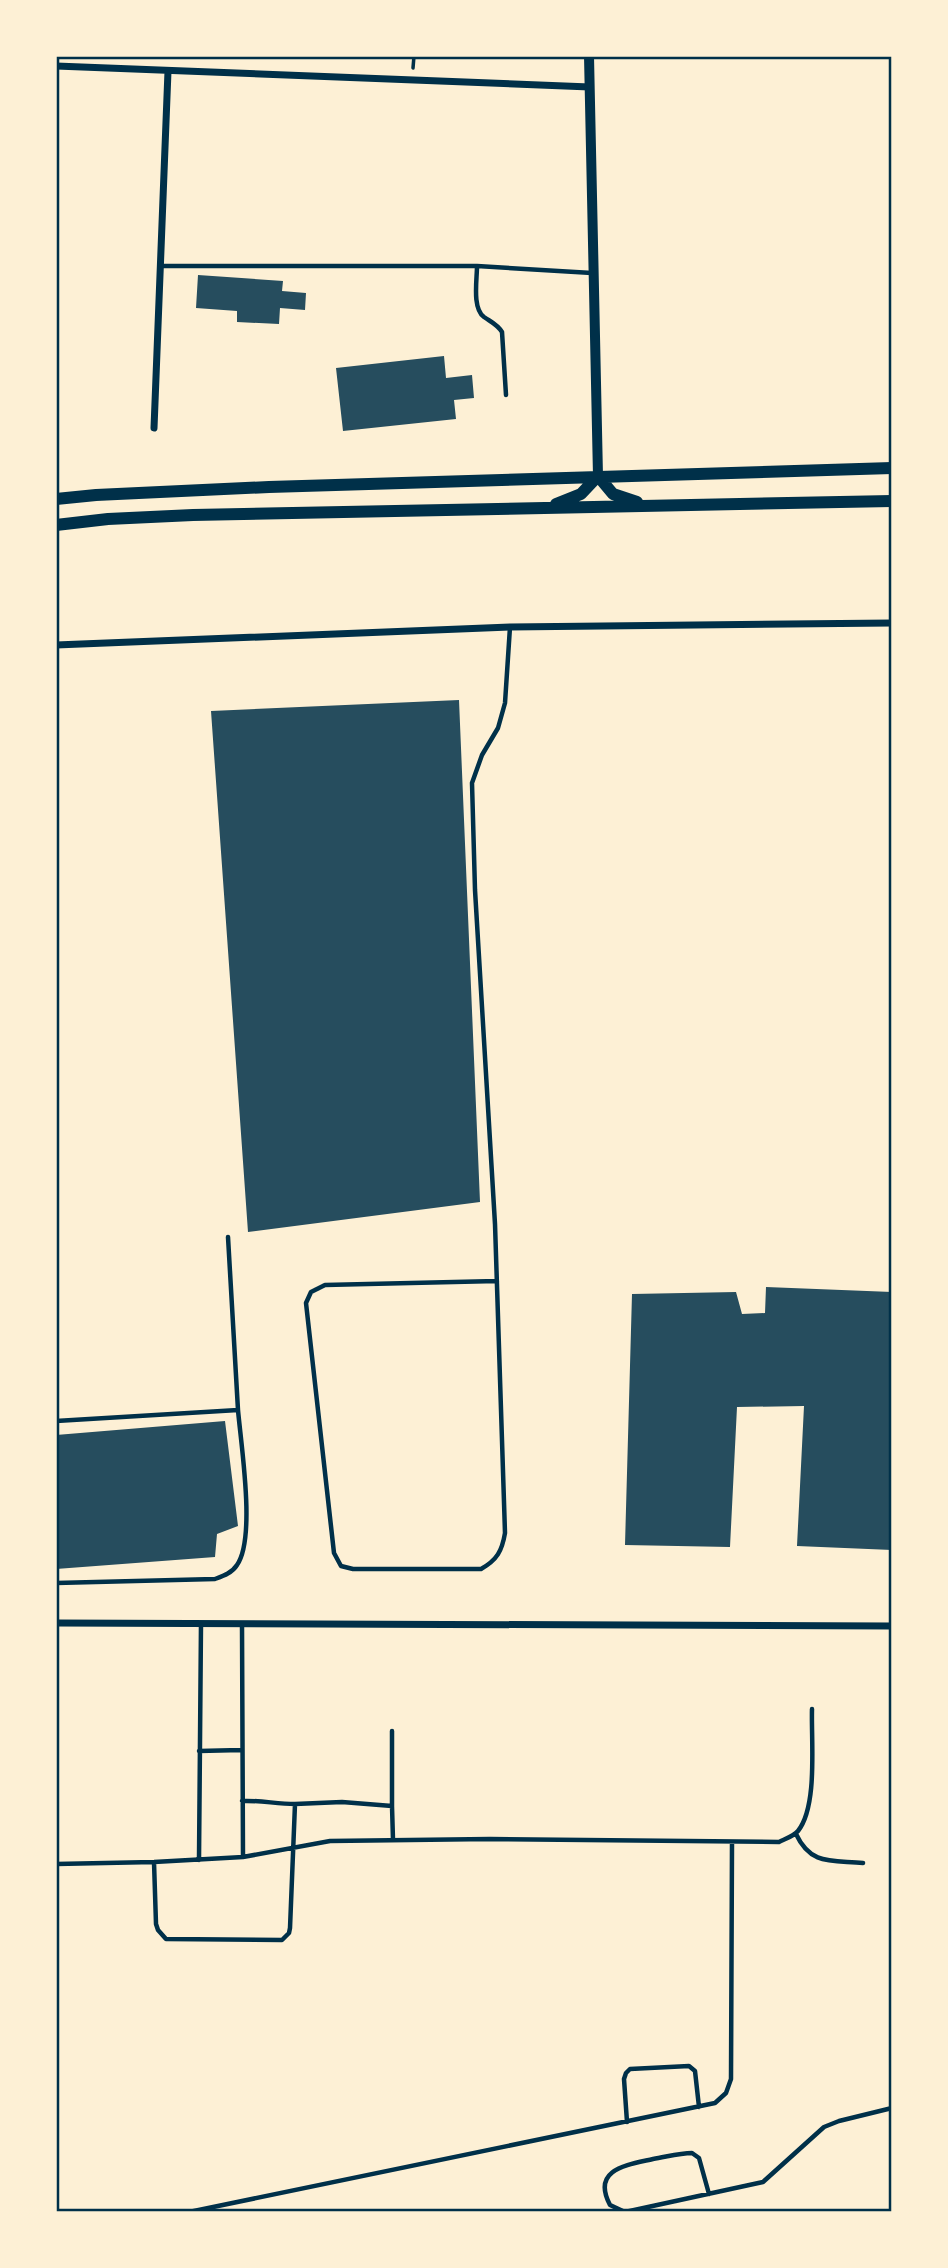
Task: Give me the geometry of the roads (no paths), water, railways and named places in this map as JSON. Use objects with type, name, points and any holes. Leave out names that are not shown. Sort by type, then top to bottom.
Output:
[{"type":"main road","points":[[56,499],[269,487],[892,468]]},
{"type":"main road","points":[[598,476],[608,489],[619,497],[669,506]]},
{"type":"main road","points":[[536,509],[575,497],[598,476]]},
{"type":"main road","points":[[56,525],[108,519],[193,515],[892,501]]},
{"type":"street","points":[[589,56],[598,476]]},
{"type":"street","points":[[56,66],[590,87]]},
{"type":"street","points":[[154,428],[168,71]]},
{"type":"street","points":[[56,645],[510,627],[892,623]]},
{"type":"street","points":[[56,1623],[892,1626]]},
{"type":"lane","points":[[159,266],[477,266],[594,273]]},
{"type":"lane","points":[[477,266],[477,308],[482,316],[496,323],[502,332],[506,395]]},
{"type":"lane","points":[[497,1281],[324,1284],[311,1292],[306,1303],[334,1553],[341,1566],[353,1570],[481,1569],[494,1562],[502,1548],[505,1534],[497,1281],[475,890],[472,783],[482,755],[498,728],[505,703],[510,627]]},
{"type":"lane","points":[[56,1583],[215,1579],[232,1572],[239,1564],[247,1531],[228,1237]]},
{"type":"lane","points":[[56,1421],[238,1410]]},
{"type":"lane","points":[[199,1860],[201,1623]]},
{"type":"lane","points":[[242,1625],[243,1857]]},
{"type":"lane","points":[[56,1864],[243,1857],[330,1841],[779,1842],[796,1834],[806,1819],[810,1795],[812,1709]]},
{"type":"lane","points":[[392,1731],[393,1840]]},
{"type":"lane","points":[[199,1751],[241,1750]]},
{"type":"lane","points":[[242,1801],[260,1801],[267,1804],[342,1802],[392,1806]]},
{"type":"lane","points":[[154,1862],[156,1924],[166,1939],[282,1940],[289,1934],[295,1804]]},
{"type":"lane","points":[[796,1834],[803,1848],[816,1859],[863,1863]]},
{"type":"lane","points":[[189,2212],[699,2107],[721,2099],[731,2079],[732,1842]]},
{"type":"lane","points":[[627,2122],[624,2079],[630,2069],[689,2066],[695,2071],[699,2107]]},
{"type":"lane","points":[[709,2194],[699,2158],[692,2152],[622,2165],[610,2174],[605,2187],[610,2205],[625,2212],[709,2194],[764,2182],[824,2127],[839,2120],[892,2108]]}]
